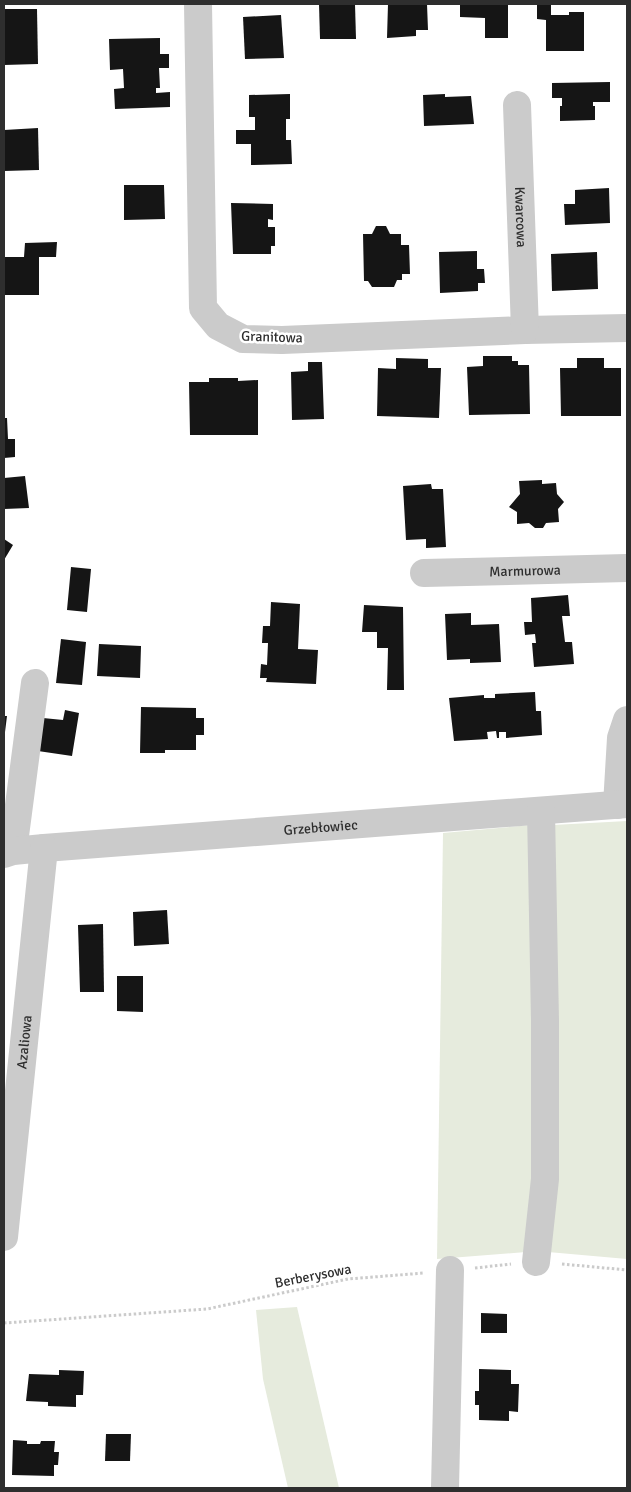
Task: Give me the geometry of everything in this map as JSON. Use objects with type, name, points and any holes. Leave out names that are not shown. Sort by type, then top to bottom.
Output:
[{"type":"street","name":"Granitowa","points":[[198,4],[202,308],[218,326],[243,339],[282,340],[525,330],[627,328]]},
{"type":"street","name":"Kwarcowa","points":[[517,105],[525,330]]},
{"type":"street","name":"Marmurowa","points":[[424,573],[627,568]]},
{"type":"street","name":"Grzebłowiec","points":[[36,684],[8,853],[44,848],[622,805]]},
{"type":"street","points":[[622,805],[621,738],[627,720]]},
{"type":"street","points":[[536,1262],[545,1179],[545,1021],[541,811]]},
{"type":"street","name":"Azaliowa","points":[[4,1237],[44,848]]},
{"type":"street","points":[[445,1488],[450,1270]]},
{"type":"path","name":"Berberysowa","points":[[4,1323],[207,1309],[348,1279],[536,1262],[627,1270]]},
{"type":"shaded area","points":[[627,821],[627,1259],[548,1252],[553,825]]},
{"type":"shaded area","points":[[531,825],[533,1178],[526,1252],[437,1259],[443,833]]},
{"type":"shaded area","points":[[297,1307],[339,1488],[288,1488],[263,1379],[256,1310]]},
{"type":"building","points":[[319,4],[355,4],[356,39],[320,39]]},
{"type":"building","points":[[388,4],[427,4],[428,30],[416,30],[416,36],[387,38]]},
{"type":"building","points":[[460,4],[508,4],[508,38],[485,38],[485,18],[460,17]]},
{"type":"building","points":[[537,4],[551,4],[551,15],[569,15],[569,12],[584,12],[584,51],[546,51],[546,20],[537,19]]},
{"type":"building","points":[[4,9],[37,9],[38,64],[4,65]]},
{"type":"building","points":[[281,15],[284,58],[245,59],[243,17]]},
{"type":"building","points":[[160,38],[160,54],[169,54],[169,68],[159,68],[160,88],[156,88],[156,93],[170,92],[170,107],[115,109],[114,89],[124,88],[123,69],[110,70],[109,39]]},
{"type":"building","points":[[610,82],[610,102],[593,102],[593,106],[595,106],[595,120],[560,121],[562,98],[552,98],[552,83]]},
{"type":"building","points":[[290,94],[290,119],[286,119],[286,140],[291,140],[292,164],[251,165],[251,144],[236,144],[236,130],[255,130],[255,117],[249,117],[249,95]]},
{"type":"building","points":[[445,94],[445,97],[471,96],[474,124],[424,126],[423,95]]},
{"type":"building","points":[[38,128],[39,170],[4,171],[4,130]]},
{"type":"building","points":[[124,185],[164,185],[165,219],[124,220]]},
{"type":"building","points":[[609,188],[610,223],[565,225],[564,204],[575,204],[575,190]]},
{"type":"building","points":[[231,203],[273,204],[273,220],[268,219],[268,227],[275,227],[275,246],[271,246],[271,254],[233,254]]},
{"type":"building","points":[[376,226],[386,226],[390,234],[401,234],[401,245],[409,245],[410,274],[402,274],[402,280],[397,280],[394,287],[372,287],[368,281],[364,281],[363,234],[372,234]]},
{"type":"building","points":[[57,242],[56,257],[39,257],[39,295],[4,295],[4,257],[24,257],[25,243]]},
{"type":"building","points":[[477,251],[477,269],[484,269],[485,283],[478,283],[478,291],[440,293],[439,252]]},
{"type":"building","points":[[597,252],[598,289],[552,291],[551,254]]},
{"type":"building","points":[[483,356],[512,356],[512,361],[518,361],[518,365],[529,365],[530,414],[469,415],[467,367],[483,366]]},
{"type":"building","points":[[396,358],[428,359],[428,368],[441,368],[439,418],[377,416],[378,368],[396,369]]},
{"type":"building","points":[[577,358],[604,358],[604,368],[621,368],[621,416],[561,416],[560,368],[577,368]]},
{"type":"building","points":[[308,362],[322,362],[324,419],[292,420],[291,372],[308,371]]},
{"type":"building","points":[[209,378],[238,378],[238,381],[258,380],[258,435],[190,435],[189,382],[209,382]]},
{"type":"building","points":[[4,418],[7,418],[8,439],[15,439],[15,457],[4,458]]},
{"type":"building","points":[[25,476],[29,508],[4,509],[4,478]]},
{"type":"building","points":[[542,480],[542,484],[556,483],[557,494],[564,502],[558,509],[559,522],[546,523],[543,528],[535,528],[529,523],[517,524],[517,512],[509,507],[520,494],[519,481]]},
{"type":"building","points":[[431,484],[432,489],[443,489],[446,547],[426,548],[426,539],[406,540],[403,486]]},
{"type":"building","points":[[4,539],[13,545],[4,560]]},
{"type":"building","points":[[71,567],[91,569],[87,612],[67,610]]},
{"type":"building","points":[[568,595],[570,616],[562,616],[565,642],[572,642],[574,664],[534,667],[532,643],[536,643],[535,634],[525,635],[524,622],[532,622],[531,598]]},
{"type":"building","points":[[271,602],[300,604],[298,649],[318,650],[316,684],[266,682],[267,678],[260,678],[261,664],[267,665],[268,643],[262,643],[263,626],[270,626]]},
{"type":"building","points":[[364,605],[403,607],[404,690],[387,690],[388,648],[377,648],[377,632],[362,632]]},
{"type":"building","points":[[471,613],[471,625],[499,624],[501,662],[470,663],[470,659],[447,660],[445,614]]},
{"type":"building","points":[[61,639],[86,642],[82,685],[56,683]]},
{"type":"building","points":[[99,644],[141,646],[140,678],[97,676]]},
{"type":"building","points":[[535,692],[536,711],[541,711],[542,735],[506,738],[506,732],[499,732],[499,738],[497,738],[496,731],[487,732],[488,739],[454,741],[449,698],[484,695],[484,698],[495,698],[495,694]]},
{"type":"building","points":[[141,707],[196,708],[196,718],[204,718],[204,735],[196,735],[196,750],[165,750],[165,753],[140,753]]},
{"type":"building","points":[[65,710],[79,713],[72,756],[38,751],[43,718],[63,720]]},
{"type":"building","points":[[4,716],[7,716],[5,732],[4,732]]},
{"type":"building","points":[[167,910],[169,944],[134,946],[133,912]]},
{"type":"building","points":[[103,924],[104,992],[80,992],[78,925]]},
{"type":"building","points":[[117,976],[143,976],[143,1012],[117,1011]]},
{"type":"building","points":[[481,1313],[507,1314],[507,1333],[481,1333]]},
{"type":"building","points":[[479,1369],[511,1370],[511,1384],[519,1384],[518,1412],[509,1411],[509,1421],[479,1420],[479,1405],[475,1405],[475,1391],[479,1391]]},
{"type":"building","points":[[59,1370],[84,1371],[83,1395],[76,1395],[76,1407],[48,1406],[48,1402],[26,1401],[29,1374],[59,1375]]},
{"type":"building","points":[[106,1434],[131,1434],[130,1461],[105,1461]]},
{"type":"building","points":[[13,1440],[27,1441],[27,1444],[55,1441],[54,1452],[59,1452],[58,1465],[54,1465],[54,1476],[12,1475]]}]
